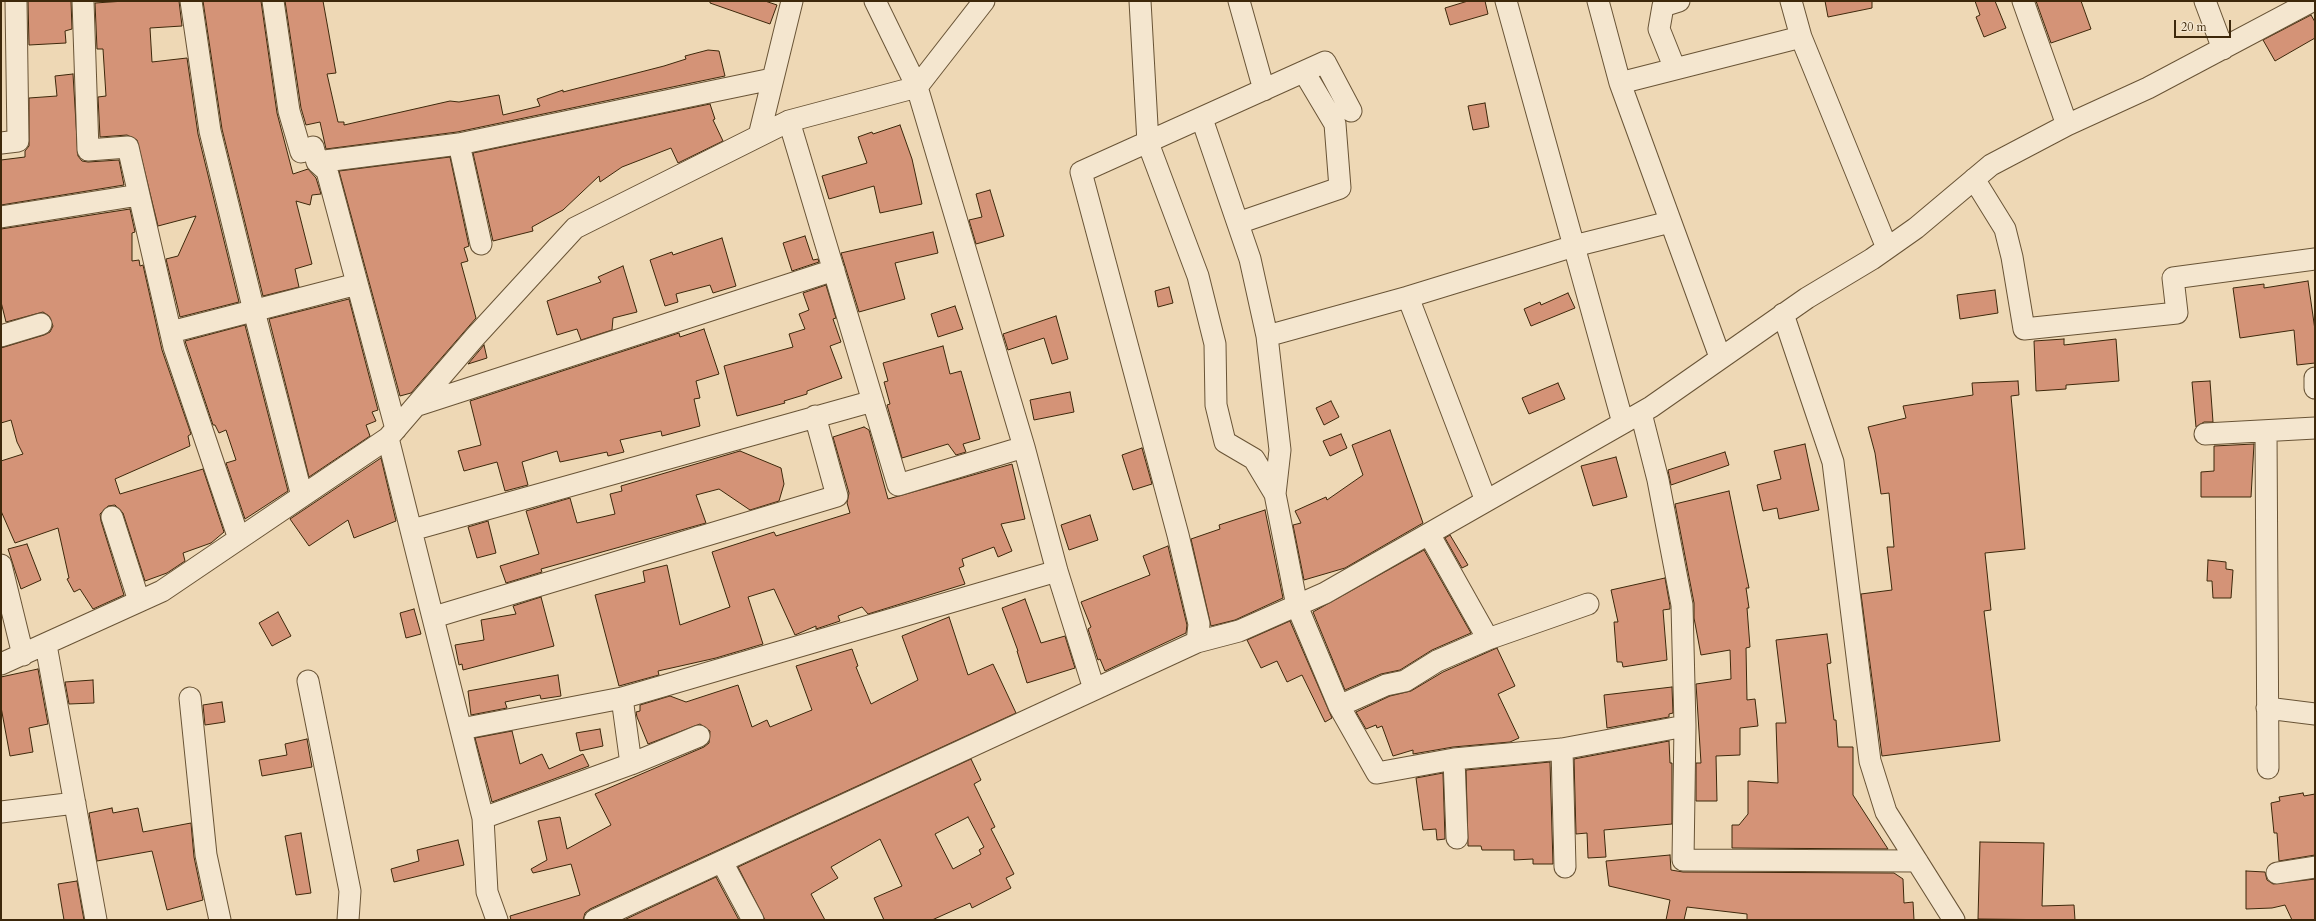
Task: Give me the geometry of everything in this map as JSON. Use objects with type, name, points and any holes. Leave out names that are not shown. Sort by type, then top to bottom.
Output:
[{"type":"street","points":[[83,1],[88,150],[128,147],[171,332],[239,539]]},
{"type":"street","points":[[192,1],[210,131],[254,311],[302,496]]},
{"type":"street","points":[[273,1],[289,111],[301,152],[313,147],[318,162],[328,171],[358,284],[392,433],[412,530],[483,818],[488,892],[497,920]]},
{"type":"street","points":[[759,136],[792,1]]},
{"type":"street","points":[[875,1],[917,87],[1024,447],[1057,571],[1094,689]]},
{"type":"street","points":[[1,664],[46,645],[162,590],[302,496],[392,433],[475,337],[575,228],[789,121],[917,87],[984,1]]},
{"type":"street","points":[[1140,1],[1148,143],[1198,276],[1215,344],[1216,405],[1225,442],[1254,458],[1275,494]]},
{"type":"street","points":[[1239,1],[1264,90]]},
{"type":"street","points":[[1506,1],[1574,246],[1632,418],[1658,480],[1682,605],[1685,726],[1683,860],[1917,860]]},
{"type":"street","points":[[1598,1],[1620,83],[1720,357]]},
{"type":"street","points":[[1674,69],[1659,29],[1663,6],[1679,1]]},
{"type":"street","points":[[1790,1],[1801,37],[1887,248]]},
{"type":"street","points":[[2023,1],[2067,125]]},
{"type":"street","points":[[2205,1],[2223,49]]},
{"type":"street","points":[[605,918],[722,862],[1197,642],[1239,631],[1325,593],[1632,418],[1783,314],[1916,228],[1991,165],[2067,125],[2148,88],[2312,1]]},
{"type":"street","points":[[1,143],[18,141],[11,3]]},
{"type":"street","points":[[1620,83],[1801,37]]},
{"type":"street","points":[[1197,642],[1199,624],[1178,535],[1081,172],[1202,119],[1325,62],[1351,111]]},
{"type":"street","points":[[1238,223],[1340,188],[1335,124],[1304,72]]},
{"type":"street","points":[[318,162],[459,144],[772,79]]},
{"type":"street","points":[[1202,119],[1250,259],[1267,336],[1280,450],[1275,494],[1297,606],[1339,706],[1378,773],[1454,759],[1562,749],[1685,726]]},
{"type":"street","points":[[789,121],[898,485],[1024,447]]},
{"type":"street","points":[[459,144],[481,244]]},
{"type":"street","points":[[1974,179],[2005,229],[2012,257],[2024,329],[2178,313],[2173,278],[2315,259]]},
{"type":"street","points":[[1,217],[140,195]]},
{"type":"street","points":[[1267,336],[1408,297],[1574,246],[1670,222]]},
{"type":"street","points":[[417,405],[834,270]]},
{"type":"street","points":[[171,332],[358,284]]},
{"type":"street","points":[[1408,297],[1486,501]]},
{"type":"street","points":[[1783,314],[1833,462],[1870,761],[1886,812],[1954,920]]},
{"type":"street","points":[[1,336],[41,324]]},
{"type":"street","points":[[2315,378],[2315,388]]},
{"type":"street","points":[[412,530],[873,401]]},
{"type":"street","points":[[434,617],[837,496],[815,416]]},
{"type":"street","points":[[2205,434],[2315,428]]},
{"type":"street","points":[[2266,431],[2268,768]]},
{"type":"street","points":[[112,517],[139,602]]},
{"type":"street","points":[[1429,534],[1488,639]]},
{"type":"street","points":[[1,565],[23,655]]},
{"type":"street","points":[[461,730],[622,698],[1057,571]]},
{"type":"street","points":[[1339,706],[1386,685],[1405,681],[1437,661],[1488,639],[1588,604]]},
{"type":"street","points":[[46,645],[96,920]]},
{"type":"street","points":[[308,681],[350,891],[348,920]]},
{"type":"street","points":[[190,698],[206,854],[220,920]]},
{"type":"street","points":[[622,698],[631,764]]},
{"type":"street","points":[[2267,708],[2315,714]]},
{"type":"street","points":[[483,818],[631,764],[700,736]]},
{"type":"street","points":[[1562,749],[1565,867]]},
{"type":"street","points":[[1454,759],[1457,838]]},
{"type":"street","points":[[1,812],[75,803]]},
{"type":"street","points":[[722,862],[753,920]]},
{"type":"street","points":[[2277,873],[2315,867]]},
{"type":"building","points":[[28,1],[71,1],[72,29],[65,31],[66,43],[29,45]]},
{"type":"building","points":[[125,1],[179,1],[182,26],[150,28],[152,62],[187,58],[198,134],[239,302],[180,317],[166,259],[178,256],[196,216],[158,226],[137,140],[127,135],[100,137],[98,97],[106,96],[103,49],[97,49],[95,3]]},
{"type":"building","points":[[203,1],[261,1],[277,113],[293,174],[308,169],[316,178],[321,194],[312,195],[310,205],[296,201],[312,264],[295,269],[299,287],[263,296],[222,129]]},
{"type":"building","points":[[285,1],[323,1],[336,73],[327,74],[338,122],[344,122],[344,125],[450,101],[459,102],[499,95],[503,115],[540,106],[537,99],[563,90],[563,92],[664,66],[686,59],[685,56],[708,50],[719,51],[725,76],[457,132],[326,149],[320,122],[306,125],[301,108]]},
{"type":"building","points":[[710,1],[765,1],[777,5],[770,24],[710,3]]},
{"type":"building","points":[[1468,1],[1485,1],[1488,14],[1450,25],[1445,8]]},
{"type":"building","points":[[1825,1],[1872,1],[1872,8],[1828,17]]},
{"type":"building","points":[[1975,1],[1995,1],[2006,28],[1984,37],[1976,17],[1980,15]]},
{"type":"building","points":[[2036,1],[2081,1],[2091,29],[2051,43]]},
{"type":"building","points":[[2311,15],[2315,22],[2315,38],[2275,61],[2263,40]]},
{"type":"building","points":[[73,74],[78,156],[82,161],[88,162],[119,160],[124,185],[1,205],[1,160],[25,157],[25,151],[29,146],[29,98],[57,96],[55,76]]},
{"type":"building","points":[[1485,103],[1489,127],[1473,130],[1468,106]]},
{"type":"building","points":[[710,104],[715,119],[713,120],[723,141],[678,163],[671,148],[622,167],[600,182],[599,176],[563,210],[532,227],[533,231],[493,241],[473,153]]},
{"type":"building","points":[[900,125],[912,159],[922,204],[880,213],[874,186],[829,199],[822,176],[867,163],[858,137],[872,132],[873,134]]},
{"type":"building","points":[[450,157],[469,246],[464,248],[468,261],[461,263],[476,318],[411,393],[400,396],[339,171]]},
{"type":"building","points":[[990,190],[1004,236],[976,244],[969,220],[982,217],[976,194]]},
{"type":"building","points":[[130,209],[135,232],[132,233],[132,261],[139,260],[140,266],[143,265],[162,350],[191,434],[188,436],[190,446],[115,479],[120,494],[203,469],[224,532],[211,543],[183,553],[185,561],[167,573],[145,581],[123,513],[115,505],[108,506],[100,514],[101,521],[124,595],[93,609],[80,589],[74,592],[67,579],[69,578],[58,528],[15,543],[1,511],[1,461],[23,454],[17,442],[11,420],[1,423],[1,348],[44,335],[50,332],[53,326],[49,316],[43,312],[6,322],[1,302],[1,229]]},
{"type":"building","points":[[933,232],[938,253],[895,263],[905,299],[859,312],[841,253]]},
{"type":"building","points":[[805,236],[813,260],[818,259],[819,262],[792,271],[783,243]]},
{"type":"building","points":[[722,238],[736,286],[713,293],[710,285],[676,294],[678,302],[665,306],[650,260],[672,252],[673,255]]},
{"type":"building","points":[[623,266],[637,312],[613,318],[612,330],[581,340],[577,329],[557,335],[547,301],[601,282],[598,277]]},
{"type":"building","points":[[2308,281],[2315,330],[2315,363],[2297,365],[2294,330],[2240,338],[2233,288],[2264,284],[2264,288]]},
{"type":"building","points":[[826,285],[836,318],[833,319],[841,342],[830,346],[842,378],[807,391],[807,394],[784,401],[785,403],[737,416],[724,366],[793,347],[789,334],[805,329],[799,314],[809,310],[803,293]]},
{"type":"building","points":[[1169,287],[1173,303],[1158,307],[1155,291]]},
{"type":"building","points":[[1995,290],[1998,313],[1960,319],[1957,295]]},
{"type":"building","points":[[1568,293],[1575,308],[1531,326],[1524,309],[1540,302],[1541,305]]},
{"type":"building","points":[[349,299],[378,410],[372,412],[376,421],[366,425],[370,436],[309,477],[269,319]]},
{"type":"building","points":[[955,306],[963,329],[938,337],[931,314]]},
{"type":"building","points":[[1056,316],[1068,359],[1052,364],[1044,338],[1008,350],[1003,334]]},
{"type":"building","points":[[245,325],[288,491],[245,519],[226,463],[236,460],[226,430],[219,433],[215,425],[213,425],[185,341]]},
{"type":"building","points":[[704,329],[719,374],[696,381],[700,398],[694,399],[700,426],[662,436],[661,431],[620,440],[624,452],[608,456],[607,452],[560,462],[557,451],[522,462],[528,485],[505,491],[497,462],[464,471],[458,451],[481,445],[470,401],[679,333],[680,337]]},
{"type":"building","points":[[2064,339],[2064,345],[2116,339],[2119,381],[2066,385],[2066,389],[2036,391],[2034,341]]},
{"type":"building","points":[[484,345],[487,358],[468,364]]},
{"type":"building","points":[[943,346],[950,374],[961,371],[980,439],[963,444],[966,452],[956,455],[948,444],[902,458],[887,405],[890,404],[884,382],[888,381],[883,363]]},
{"type":"building","points":[[2018,381],[2019,395],[2011,396],[2025,549],[1985,553],[1991,610],[1984,611],[2000,741],[1882,756],[1861,594],[1892,590],[1887,547],[1894,547],[1889,493],[1881,494],[1875,453],[1868,427],[1906,418],[1903,406],[1973,395],[1972,383]]},
{"type":"building","points":[[2210,381],[2213,422],[2204,422],[2196,427],[2192,382]]},
{"type":"building","points":[[1558,383],[1565,399],[1529,414],[1522,398]]},
{"type":"building","points":[[1070,392],[1074,412],[1034,420],[1030,400]]},
{"type":"building","points":[[1331,401],[1339,417],[1324,425],[1316,408]]},
{"type":"building","points":[[864,427],[869,430],[888,499],[1012,464],[1025,519],[1001,524],[1012,551],[998,557],[994,547],[962,559],[964,566],[959,568],[965,584],[868,614],[862,607],[838,616],[840,621],[816,629],[816,626],[795,635],[774,589],[748,597],[763,644],[716,658],[658,671],[659,675],[619,686],[595,595],[645,582],[643,571],[667,565],[680,625],[730,607],[712,552],[774,532],[776,536],[850,513],[847,503],[849,493],[833,437]]},
{"type":"building","points":[[1390,430],[1423,523],[1345,568],[1304,580],[1293,525],[1301,523],[1295,511],[1326,497],[1327,500],[1363,475],[1352,445]]},
{"type":"building","points":[[1341,434],[1347,448],[1330,456],[1323,441]]},
{"type":"building","points":[[1805,444],[1819,510],[1779,519],[1777,508],[1763,511],[1757,485],[1781,479],[1774,451]]},
{"type":"building","points":[[2254,444],[2251,497],[2201,497],[2201,472],[2214,471],[2214,446]]},
{"type":"building","points":[[1142,448],[1152,484],[1133,490],[1122,455]]},
{"type":"building","points":[[740,451],[781,468],[784,484],[779,501],[750,510],[719,489],[696,495],[706,523],[541,569],[542,572],[506,583],[500,566],[539,554],[526,511],[570,498],[577,523],[615,514],[610,494],[622,491],[621,486]]},
{"type":"building","points":[[1725,452],[1729,465],[1671,485],[1668,470]]},
{"type":"building","points":[[1616,457],[1627,497],[1593,506],[1581,466]]},
{"type":"building","points":[[381,458],[396,521],[354,538],[348,520],[309,546],[290,519]]},
{"type":"building","points":[[1729,491],[1749,588],[1746,588],[1749,608],[1747,608],[1750,647],[1746,648],[1747,700],[1755,699],[1758,726],[1740,728],[1740,755],[1716,756],[1717,801],[1696,801],[1696,763],[1701,763],[1696,684],[1731,679],[1730,650],[1701,655],[1694,618],[1694,603],[1675,504]]},
{"type":"building","points":[[1265,510],[1283,598],[1235,620],[1211,626],[1191,539],[1220,529],[1219,525]]},
{"type":"building","points":[[1090,515],[1098,540],[1069,550],[1061,525]]},
{"type":"building","points":[[488,521],[496,553],[477,558],[468,527]]},
{"type":"building","points":[[1450,535],[1468,565],[1462,568],[1445,538]]},
{"type":"building","points":[[27,544],[41,580],[21,589],[8,549]]},
{"type":"building","points":[[1168,546],[1187,625],[1186,633],[1105,671],[1100,659],[1098,660],[1088,629],[1091,627],[1081,602],[1150,575],[1143,556]]},
{"type":"building","points":[[1424,550],[1471,633],[1432,650],[1400,670],[1381,674],[1345,690],[1313,612]]},
{"type":"building","points":[[2208,560],[2226,562],[2226,569],[2233,570],[2231,598],[2213,598],[2212,581],[2207,581]]},
{"type":"building","points":[[1665,578],[1670,606],[1670,609],[1663,610],[1667,660],[1623,667],[1622,662],[1617,662],[1614,622],[1618,622],[1611,590]]},
{"type":"building","points":[[541,597],[554,646],[463,670],[462,664],[459,665],[455,645],[484,640],[481,620],[516,614],[513,606]]},
{"type":"building","points":[[1025,599],[1041,643],[1065,636],[1075,668],[1027,683],[1018,651],[1002,608]]},
{"type":"building","points":[[414,609],[421,634],[406,638],[400,613]]},
{"type":"building","points":[[278,612],[291,636],[272,646],[259,623]]},
{"type":"building","points":[[949,617],[968,675],[993,664],[1016,713],[590,909],[585,913],[583,920],[511,920],[510,916],[580,895],[571,864],[533,873],[531,869],[547,860],[538,821],[560,817],[567,849],[611,825],[595,794],[704,747],[709,743],[710,731],[700,724],[648,744],[637,717],[636,712],[640,711],[640,705],[670,696],[686,702],[738,685],[752,727],[767,720],[770,727],[812,710],[796,666],[852,649],[858,666],[856,667],[871,704],[918,680],[902,636]]},
{"type":"building","points":[[1290,621],[1332,718],[1325,722],[1302,675],[1287,682],[1277,661],[1261,668],[1247,640]]},
{"type":"building","points":[[1827,634],[1831,663],[1827,664],[1834,720],[1836,720],[1838,747],[1853,747],[1853,795],[1888,849],[1732,848],[1732,825],[1739,825],[1748,814],[1748,781],[1778,783],[1776,723],[1786,723],[1776,640]]},
{"type":"building","points":[[1497,648],[1515,686],[1498,694],[1519,738],[1510,742],[1453,747],[1413,754],[1413,750],[1393,756],[1382,726],[1377,728],[1376,725],[1366,729],[1356,712],[1390,696],[1411,691],[1443,672]]},
{"type":"building","points":[[38,669],[48,724],[29,728],[33,752],[10,756],[1,707],[1,677]]},
{"type":"building","points":[[558,675],[561,696],[541,699],[540,695],[505,702],[507,708],[471,715],[468,691]]},
{"type":"building","points":[[93,680],[94,703],[69,704],[65,682]]},
{"type":"building","points":[[1672,687],[1673,713],[1669,714],[1669,717],[1607,728],[1604,695]]},
{"type":"building","points":[[222,702],[225,722],[205,725],[203,705]]},
{"type":"building","points":[[600,729],[603,746],[580,751],[576,733]]},
{"type":"building","points":[[512,731],[520,764],[542,754],[549,769],[583,754],[589,766],[492,802],[475,738]]},
{"type":"building","points":[[307,739],[312,767],[262,776],[259,760],[287,755],[285,744]]},
{"type":"building","points":[[1669,741],[1670,763],[1672,763],[1672,824],[1604,830],[1606,857],[1588,858],[1587,833],[1576,834],[1574,759]]},
{"type":"building","points":[[971,759],[981,780],[974,784],[995,827],[991,829],[1014,874],[1006,878],[1011,888],[972,908],[970,903],[932,920],[884,920],[874,898],[902,886],[880,839],[831,867],[838,878],[811,894],[825,920],[765,920],[738,867]],"holes":[[[968,817],[984,847],[979,850],[981,854],[953,869],[935,834]]]},
{"type":"building","points":[[1550,762],[1553,864],[1533,864],[1533,859],[1514,860],[1514,850],[1482,850],[1481,846],[1468,846],[1466,770]]},
{"type":"building","points":[[1443,773],[1445,839],[1437,840],[1436,829],[1423,830],[1416,778]]},
{"type":"building","points":[[2303,793],[2304,796],[2315,794],[2315,855],[2279,861],[2277,833],[2274,833],[2271,803],[2280,801],[2279,797]]},
{"type":"building","points":[[112,808],[113,813],[138,808],[143,832],[191,823],[194,857],[203,900],[167,910],[152,851],[97,861],[89,813]]},
{"type":"building","points":[[301,833],[311,893],[296,895],[285,836]]},
{"type":"building","points":[[458,840],[464,865],[394,882],[391,869],[419,861],[417,850]]},
{"type":"building","points":[[1980,842],[2044,843],[2042,906],[2074,905],[2075,920],[1978,919]]},
{"type":"building","points":[[1670,855],[1671,870],[1683,872],[1894,873],[1903,879],[1904,903],[1913,902],[1914,920],[1747,920],[1747,914],[1687,907],[1684,920],[1666,920],[1670,900],[1609,886],[1606,861]]},
{"type":"building","points":[[2246,871],[2265,872],[2267,880],[2273,884],[2315,879],[2315,920],[2292,920],[2285,905],[2272,908],[2246,909]]},
{"type":"building","points":[[716,877],[739,920],[624,920]]},
{"type":"building","points":[[77,881],[84,920],[64,920],[58,884]]}]
